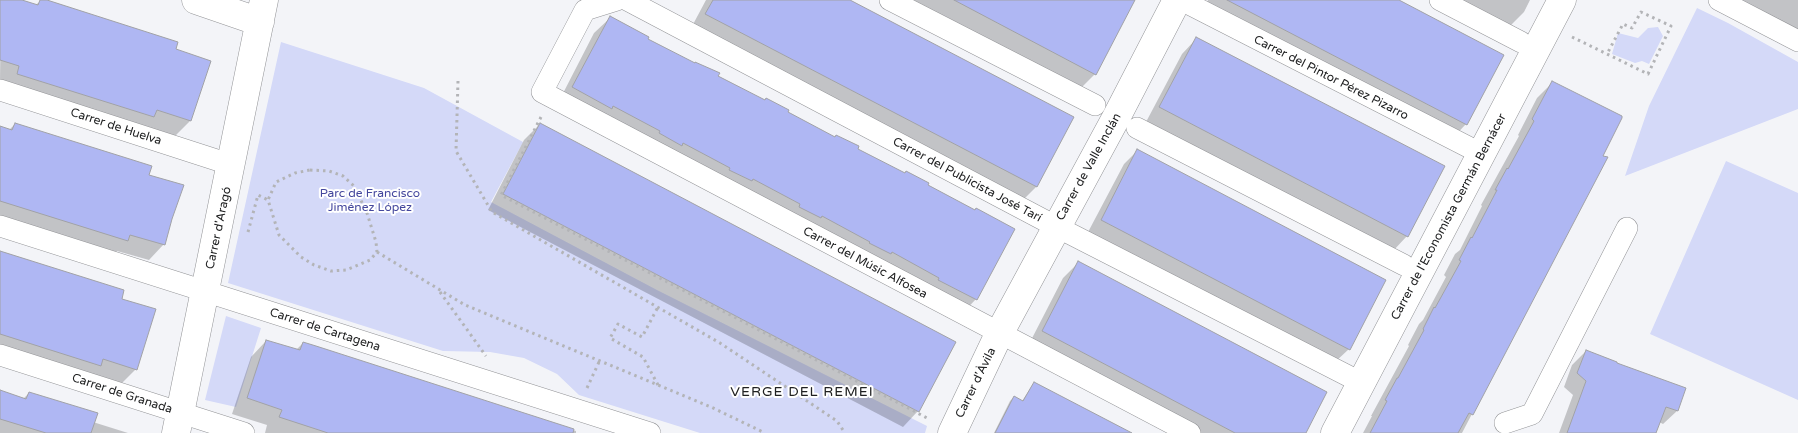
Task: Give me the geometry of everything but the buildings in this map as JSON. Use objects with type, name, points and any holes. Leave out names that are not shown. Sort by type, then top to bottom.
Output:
[{"type":"street","points":[[196,0],[262,11]]},
{"type":"street","name":"Carrer del Músic Alfosea","points":[[617,0],[585,10],[542,92],[1190,433]]},
{"type":"street","name":"Carrer del Publicista José Tarí","points":[[627,0],[1056,228],[1362,383]]},
{"type":"street","points":[[890,0],[1095,105]]},
{"type":"street","name":"Carrer de Valle Inclán","points":[[999,334],[1179,0]]},
{"type":"street","name":"Carrer del Pintor Pérez Pizarro","points":[[1179,0],[1482,154]]},
{"type":"street","points":[[1440,0],[1521,42]]},
{"type":"street","name":"Carrer de l'Economista Germán Bernácer","points":[[1336,433],[1562,0]]},
{"type":"street","points":[[1719,0],[1798,42]]},
{"type":"street","name":"Carrer d'Aragó","points":[[178,423],[262,11]]},
{"type":"street","name":"Carrer de Huelva","points":[[0,90],[232,165]]},
{"type":"street","points":[[1137,128],[1404,265]]},
{"type":"street","name":"Carrer de Cartagena","points":[[0,226],[648,433]]},
{"type":"street","points":[[1505,424],[1532,414],[1627,228]]},
{"type":"street","name":"Carrer d'Àvila","points":[[943,427],[999,334]]},
{"type":"street","name":"Carrer de Granada","points":[[0,355],[178,423],[244,433]]},
{"type":"path","points":[[1569,35],[1607,54],[1648,74],[1671,26],[1641,12],[1632,28],[1623,24],[1607,54]]},
{"type":"path","points":[[458,80],[456,151],[492,212],[720,342],[837,421],[845,433]]},
{"type":"path","points":[[541,116],[501,195],[943,427]]},
{"type":"path","points":[[310,170],[329,171],[343,176],[354,186],[367,213],[376,242],[377,252],[370,260],[346,270],[331,271],[314,265],[289,246],[280,234],[268,200],[276,182],[295,173],[310,170]]},
{"type":"path","points":[[248,232],[258,195],[268,200]]},
{"type":"path","points":[[377,252],[465,305],[711,408],[765,433]]},
{"type":"path","points":[[437,289],[486,356]]},
{"type":"path","points":[[658,307],[642,337],[618,324],[610,338],[643,357],[658,386]]},
{"type":"path","points":[[586,390],[600,362]]},
{"type":"green space","points":[[1697,8],[1798,62],[1798,109],[1625,176],[1649,106]]},
{"type":"green space","points":[[1658,27],[1663,36],[1649,64],[1642,61],[1635,63],[1612,54],[1618,33],[1638,38],[1648,28]]},
{"type":"green space","name":"Parc de Francisco Jiménez López","points":[[281,42],[424,88],[523,142],[491,202],[657,290],[927,426],[925,433],[700,433],[579,395],[557,374],[524,358],[490,352],[443,351],[228,283]]},
{"type":"green space","points":[[1726,161],[1798,193],[1798,400],[1650,334]]},
{"type":"green space","points":[[226,316],[261,328],[236,407],[205,400]]},
{"type":"district","name":"VERGE DEL REMEI","points":[[802,392]]}]
